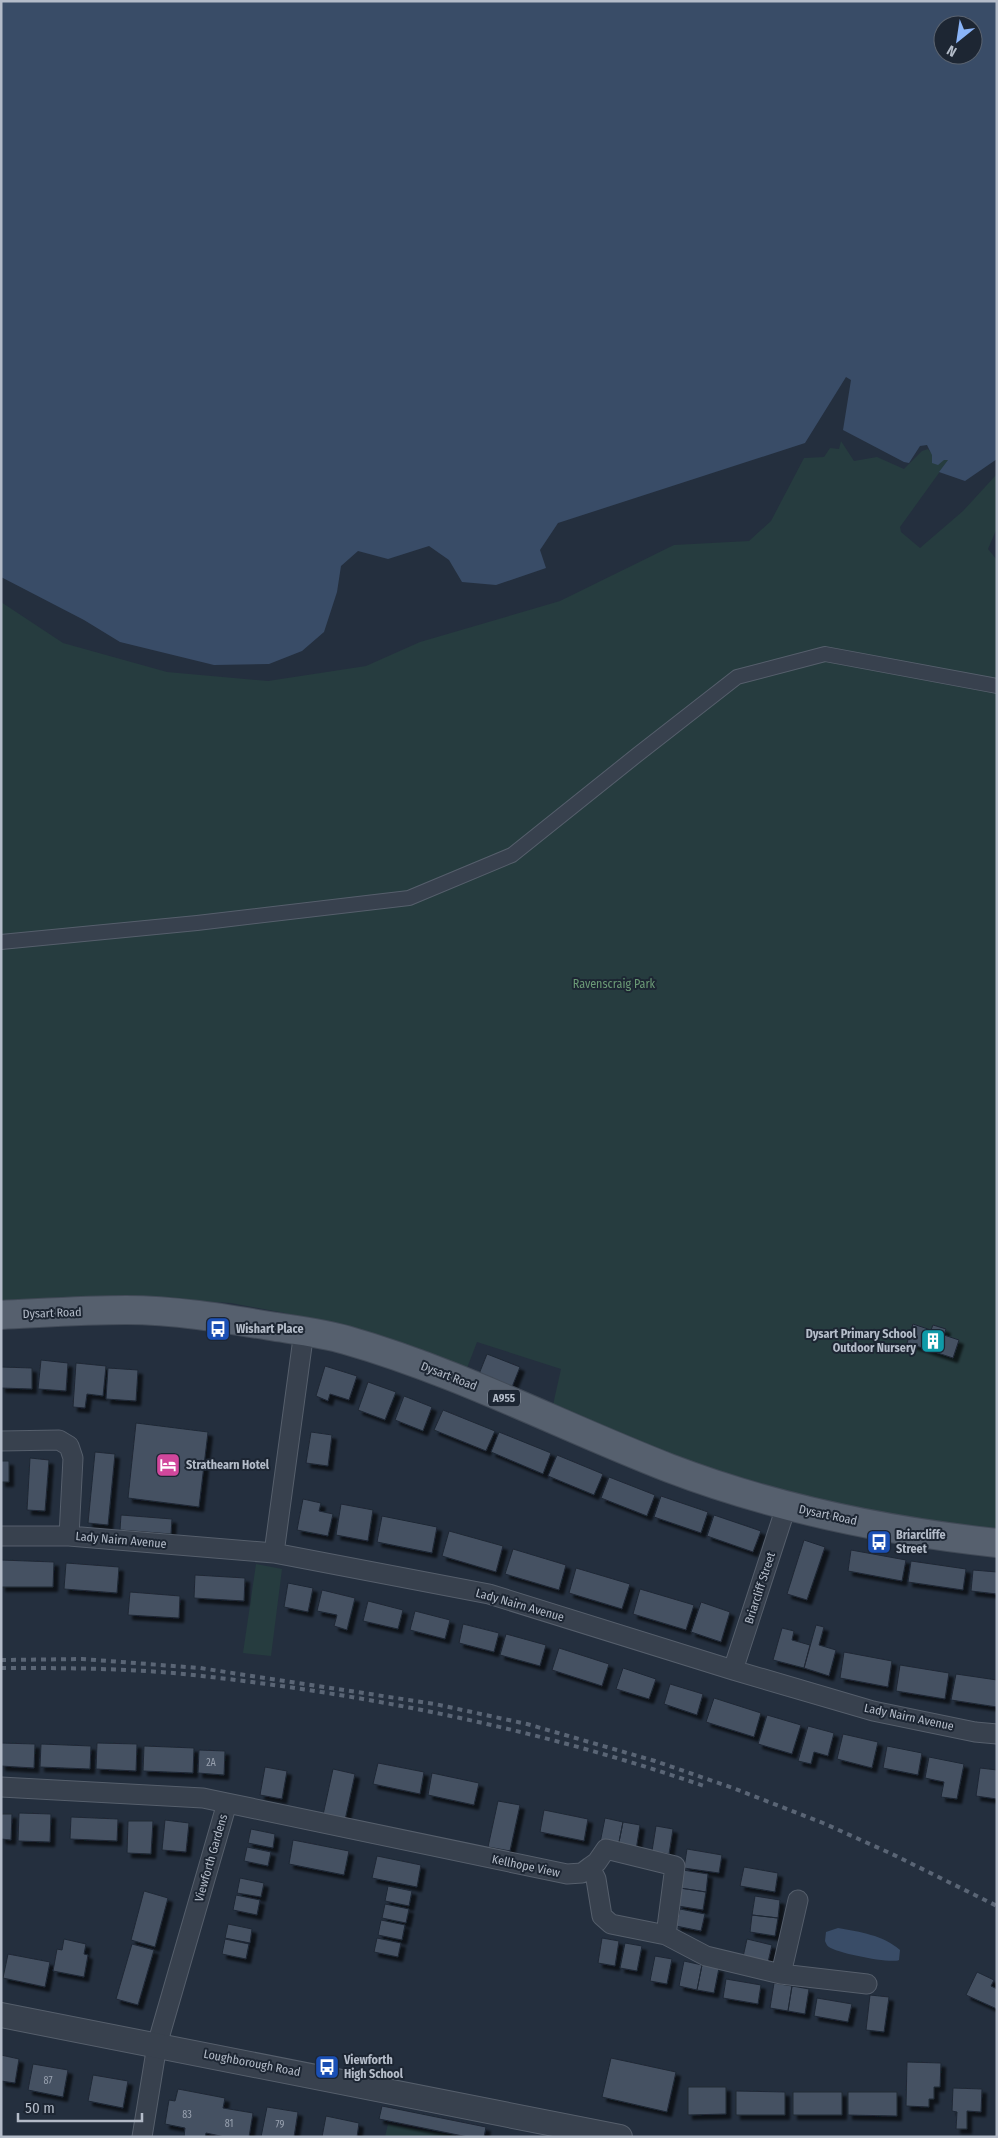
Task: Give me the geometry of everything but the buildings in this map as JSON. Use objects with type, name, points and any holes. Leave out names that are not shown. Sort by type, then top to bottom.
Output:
[{"type":"main road","name":"Dysart Road","points":[[1,1315],[125,1310],[167,1312],[304,1331],[344,1339],[414,1363],[514,1402],[577,1431],[670,1468],[786,1507],[875,1525],[997,1543]]},
{"type":"street","points":[[1,942],[197,924],[409,898],[512,855],[737,677],[825,654],[997,686]]},
{"type":"street","points":[[274,1554],[304,1331]]},
{"type":"street","points":[[1,1441],[59,1440],[69,1446],[73,1458],[69,1536]]},
{"type":"street","name":"Briarcliff Street","points":[[733,1670],[786,1507]]},
{"type":"street","name":"Lady Nairn Avenue","points":[[1,1536],[69,1536],[274,1554],[489,1594],[733,1670],[873,1711],[975,1732],[997,1734]]},
{"type":"street","name":"Viewforth Gardens","points":[[1,1788],[203,1798],[227,1803],[157,2045],[142,2137]]},
{"type":"street","name":"Kellhope View","points":[[227,1803],[568,1874],[582,1872],[590,1867]]},
{"type":"street","points":[[666,1935],[675,1866],[606,1849],[597,1862],[590,1867],[596,1879],[602,1916],[611,1924],[666,1935],[706,1956],[781,1974],[868,1984]]},
{"type":"street","points":[[781,1974],[798,1900]]},
{"type":"street","name":"Loughborough Road","points":[[1,2015],[620,2137]]},
{"type":"green space","name":"Ravenscraig Park","points":[[841,441],[854,461],[877,457],[904,469],[922,451],[928,449],[937,457],[949,459],[900,527],[901,532],[920,548],[963,511],[997,474],[997,528],[988,549],[997,560],[997,1530],[889,1515],[827,1502],[705,1467],[625,1436],[553,1405],[561,1369],[477,1342],[467,1368],[449,1360],[317,1319],[231,1303],[66,1297],[1,1301],[1,602],[63,643],[167,672],[268,681],[366,666],[420,642],[560,601],[674,545],[749,541],[771,521],[804,458],[824,457],[830,448],[839,449]]},
{"type":"green space","points":[[256,1564],[282,1569],[271,1656],[243,1653]]},
{"type":"green space","points":[[388,2124],[462,2137],[385,2137]]},
{"type":"water","points":[[1,1],[997,1],[997,459],[965,481],[939,472],[948,460],[944,460],[938,465],[932,463],[932,455],[927,445],[920,446],[909,463],[843,430],[851,380],[846,377],[805,443],[558,523],[540,550],[546,568],[496,585],[462,582],[449,560],[429,546],[388,559],[358,551],[341,566],[337,592],[324,632],[302,651],[269,664],[214,665],[120,642],[84,620],[1,577]]},
{"type":"water","points":[[838,1928],[871,1935],[886,1941],[900,1950],[899,1960],[864,1957],[829,1947],[825,1941],[826,1932]]},
{"type":"railway","points":[[1,1660],[82,1659],[200,1668],[435,1704],[527,1724],[655,1761],[733,1788],[823,1823],[892,1854],[997,1906]]},
{"type":"railway","points":[[1,1668],[152,1671],[329,1693],[393,1704],[519,1732],[643,1766],[704,1786]]},
{"type":"place","name":"Wishart Place","points":[[218,1329]]},
{"type":"place","name":"Dysart Primary School Outdoor Nursery","points":[[933,1341]]},
{"type":"place","name":"Strathearn Hotel","points":[[168,1465]]},
{"type":"place","name":"Briarcliffe Street","points":[[879,1542]]},
{"type":"place","name":"Viewforth High School","points":[[327,2067]]}]
